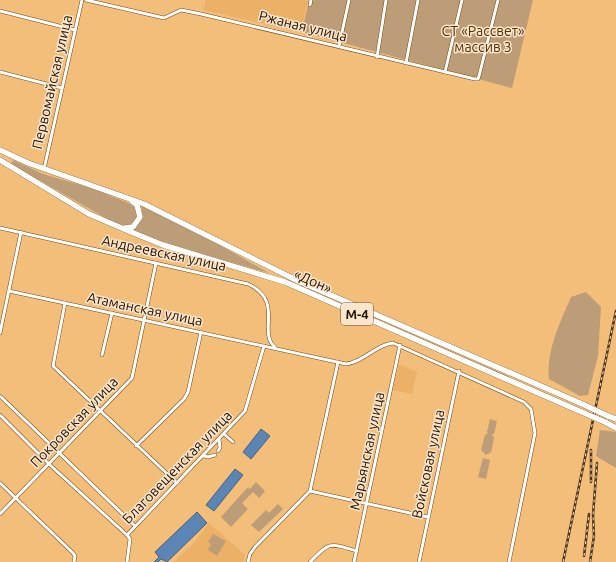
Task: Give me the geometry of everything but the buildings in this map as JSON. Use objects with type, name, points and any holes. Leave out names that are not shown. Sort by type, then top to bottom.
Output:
[{"type":"highway","name":"«Дон»","points":[[0,150],[44,169],[144,204],[296,280],[616,419]]},
{"type":"highway","name":"«Дон»","points":[[0,160],[89,214],[163,245],[285,282],[616,428]]},
{"type":"highway","name":"М-4","points":[[93,185],[137,205],[139,210],[138,221],[133,227],[128,229],[120,227]]},
{"type":"street","name":"Первомайская улица","points":[[44,169],[82,0]]},
{"type":"street","name":"Ржаная улица","points":[[86,0],[164,18],[181,10],[339,46],[377,57],[478,79],[498,0]]},
{"type":"street","points":[[310,5],[311,0]]},
{"type":"street","points":[[339,46],[348,0]]},
{"type":"street","points":[[377,57],[386,0]]},
{"type":"street","points":[[406,63],[418,0]]},
{"type":"street","points":[[445,72],[462,0]]},
{"type":"street","points":[[0,11],[75,30]]},
{"type":"street","points":[[0,72],[62,88]]},
{"type":"street","name":"Андреевская улица","points":[[0,228],[232,279],[261,291],[267,303],[270,342],[277,348]]},
{"type":"street","points":[[0,333],[21,232]]},
{"type":"street","name":"Покровская улица","points":[[0,514],[50,465],[59,453],[132,378],[156,262]]},
{"type":"street","name":"Атаманская улица","points":[[9,291],[338,362],[353,363],[387,344],[393,343],[400,345]]},
{"type":"street","points":[[66,303],[53,366],[136,446],[177,483]]},
{"type":"street","points":[[102,355],[112,313]]},
{"type":"street","points":[[136,446],[184,399],[188,392],[201,332]]},
{"type":"street","points":[[400,345],[524,402],[531,409],[535,433],[533,448],[509,562]]},
{"type":"street","name":"Марьянская улица","points":[[354,562],[400,345]]},
{"type":"street","name":"Благовещенская улица","points":[[127,535],[134,526],[204,456],[245,411],[264,346]]},
{"type":"street","points":[[248,562],[250,554],[255,547],[310,491],[338,362]]},
{"type":"street","name":"Войсковая улица","points":[[419,562],[459,371]]},
{"type":"street","points":[[0,396],[134,526]]},
{"type":"street","points":[[0,415],[50,465],[127,535],[130,539],[127,562]]},
{"type":"street","points":[[224,434],[233,442]]},
{"type":"street","points":[[218,451],[220,448],[219,439]]},
{"type":"street","points":[[204,456],[208,457],[214,455]]},
{"type":"street","points":[[0,483],[75,556],[74,562]]},
{"type":"street","points":[[310,491],[428,517]]},
{"type":"street","points":[[310,562],[326,546],[331,544],[357,551]]},
{"type":"shaded area","points":[[206,0],[308,0],[301,32],[203,10]]},
{"type":"shaded area","points":[[399,364],[417,372],[412,394],[393,390]]},
{"type":"shaded area","points":[[209,523],[245,555],[243,562],[174,562],[195,542]]},
{"type":"green space","name":"СТ «Рассвет» массив 3","points":[[309,0],[533,0],[512,88],[302,32]]},
{"type":"green space","points":[[13,160],[43,174],[94,189],[133,205],[137,209],[136,221],[126,226],[118,225],[11,164]]},
{"type":"green space","points":[[141,205],[177,221],[269,273],[171,245],[131,229],[141,219]]},
{"type":"green space","points":[[586,292],[601,307],[598,356],[588,395],[580,396],[549,379],[549,369],[555,337],[571,297]]},
{"type":"green space","points":[[490,419],[497,421],[494,434],[492,434],[494,438],[491,452],[486,455],[481,450],[485,435],[488,433]]},
{"type":"green space","points":[[600,430],[616,432],[616,468],[596,456]]},
{"type":"green space","points":[[483,458],[490,460],[486,479],[478,477]]},
{"type":"green space","points":[[256,482],[265,491],[259,498],[253,492],[242,503],[248,509],[231,527],[221,517],[248,487],[250,489]]},
{"type":"green space","points":[[278,504],[283,509],[259,532],[251,525],[266,510],[269,513]]},
{"type":"green space","points":[[213,534],[226,541],[217,556],[208,550],[211,544],[208,542]]},
{"type":"water","points":[[261,429],[270,436],[251,459],[243,452]]},
{"type":"water","points":[[235,469],[243,475],[214,511],[206,505]]},
{"type":"water","points":[[197,512],[207,523],[167,562],[161,559],[158,562],[154,562],[159,557],[155,552]]},
{"type":"railway","points":[[563,562],[616,311]]},
{"type":"railway","points":[[591,450],[591,482]]},
{"type":"railway","points":[[590,562],[594,536],[593,515],[597,463]]},
{"type":"railway","points":[[584,556],[589,514]]}]
